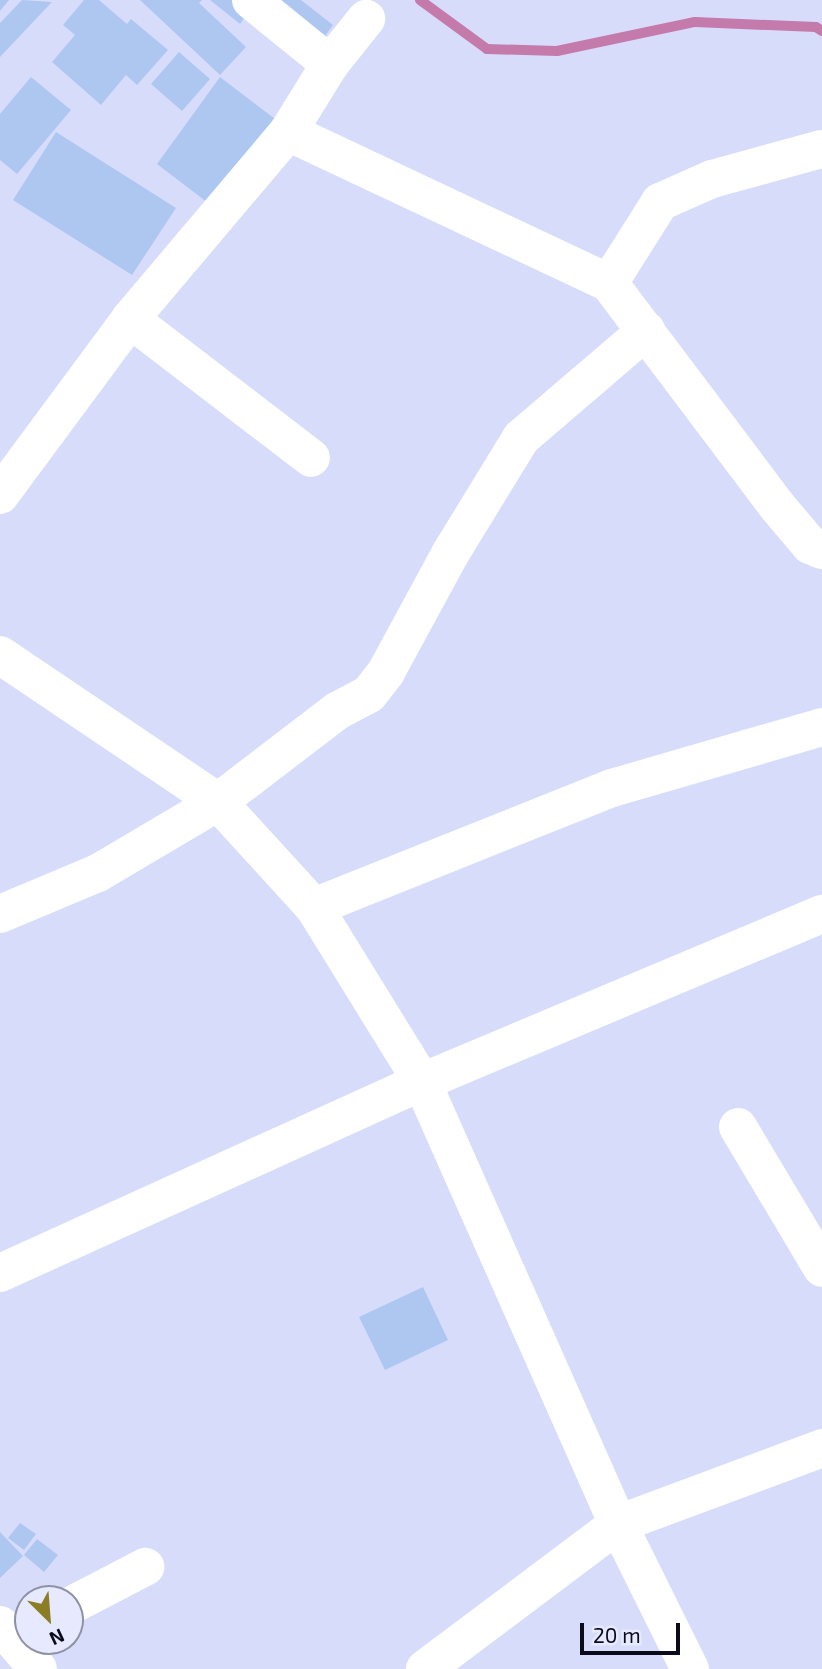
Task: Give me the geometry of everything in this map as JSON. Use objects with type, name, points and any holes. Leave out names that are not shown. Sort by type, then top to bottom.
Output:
[{"type":"street","points":[[251,0],[330,64]]},
{"type":"street","points":[[0,495],[130,319],[288,132],[330,64],[366,19]]},
{"type":"street","points":[[288,132],[609,283],[777,506],[810,545],[822,550]]},
{"type":"street","points":[[609,283],[660,202],[712,179],[822,149]]},
{"type":"street","points":[[130,319],[311,458]]},
{"type":"street","points":[[0,914],[98,873],[218,802],[337,711],[369,694],[386,671],[450,554],[522,438],[646,331]]},
{"type":"street","points":[[0,655],[218,802],[314,907],[422,1082],[618,1524],[690,1669]]},
{"type":"street","points":[[314,907],[612,788],[822,727]]},
{"type":"street","points":[[0,1273],[422,1082],[822,914]]},
{"type":"street","points":[[738,1127],[822,1268]]},
{"type":"street","points":[[425,1669],[618,1524],[822,1448]]},
{"type":"street","points":[[84,1599],[145,1567]]},
{"type":"street","points":[[13,1630],[38,1669]]},
{"type":"building","points":[[0,0],[9,0],[0,11]]},
{"type":"building","points":[[22,0],[52,2],[0,57],[0,23]]},
{"type":"building","points":[[84,0],[99,0],[127,24],[131,19],[168,50],[137,85],[126,75],[101,105],[52,62],[75,35],[63,25]]},
{"type":"building","points":[[140,0],[202,0],[199,3],[246,47],[220,75]]},
{"type":"building","points":[[210,0],[246,0],[253,5],[240,24]]},
{"type":"building","points":[[257,0],[301,0],[333,25],[317,47]]},
{"type":"building","points":[[179,52],[210,79],[182,111],[151,84]]},
{"type":"building","points":[[31,77],[71,110],[17,174],[0,160],[0,114]]},
{"type":"building","points":[[220,77],[283,125],[212,206],[157,164]]},
{"type":"building","points":[[56,132],[176,208],[132,275],[13,200]]},
{"type":"building","points":[[423,1287],[448,1340],[385,1370],[359,1317]]},
{"type":"building","points":[[20,1523],[36,1534],[24,1550],[8,1538]]},
{"type":"building","points":[[0,1532],[23,1556],[0,1578]]},
{"type":"building","points":[[37,1539],[58,1555],[44,1572],[24,1555]]},
{"type":"waterway","points":[[420,0],[487,49],[557,51],[695,22],[816,27],[822,31]]}]
